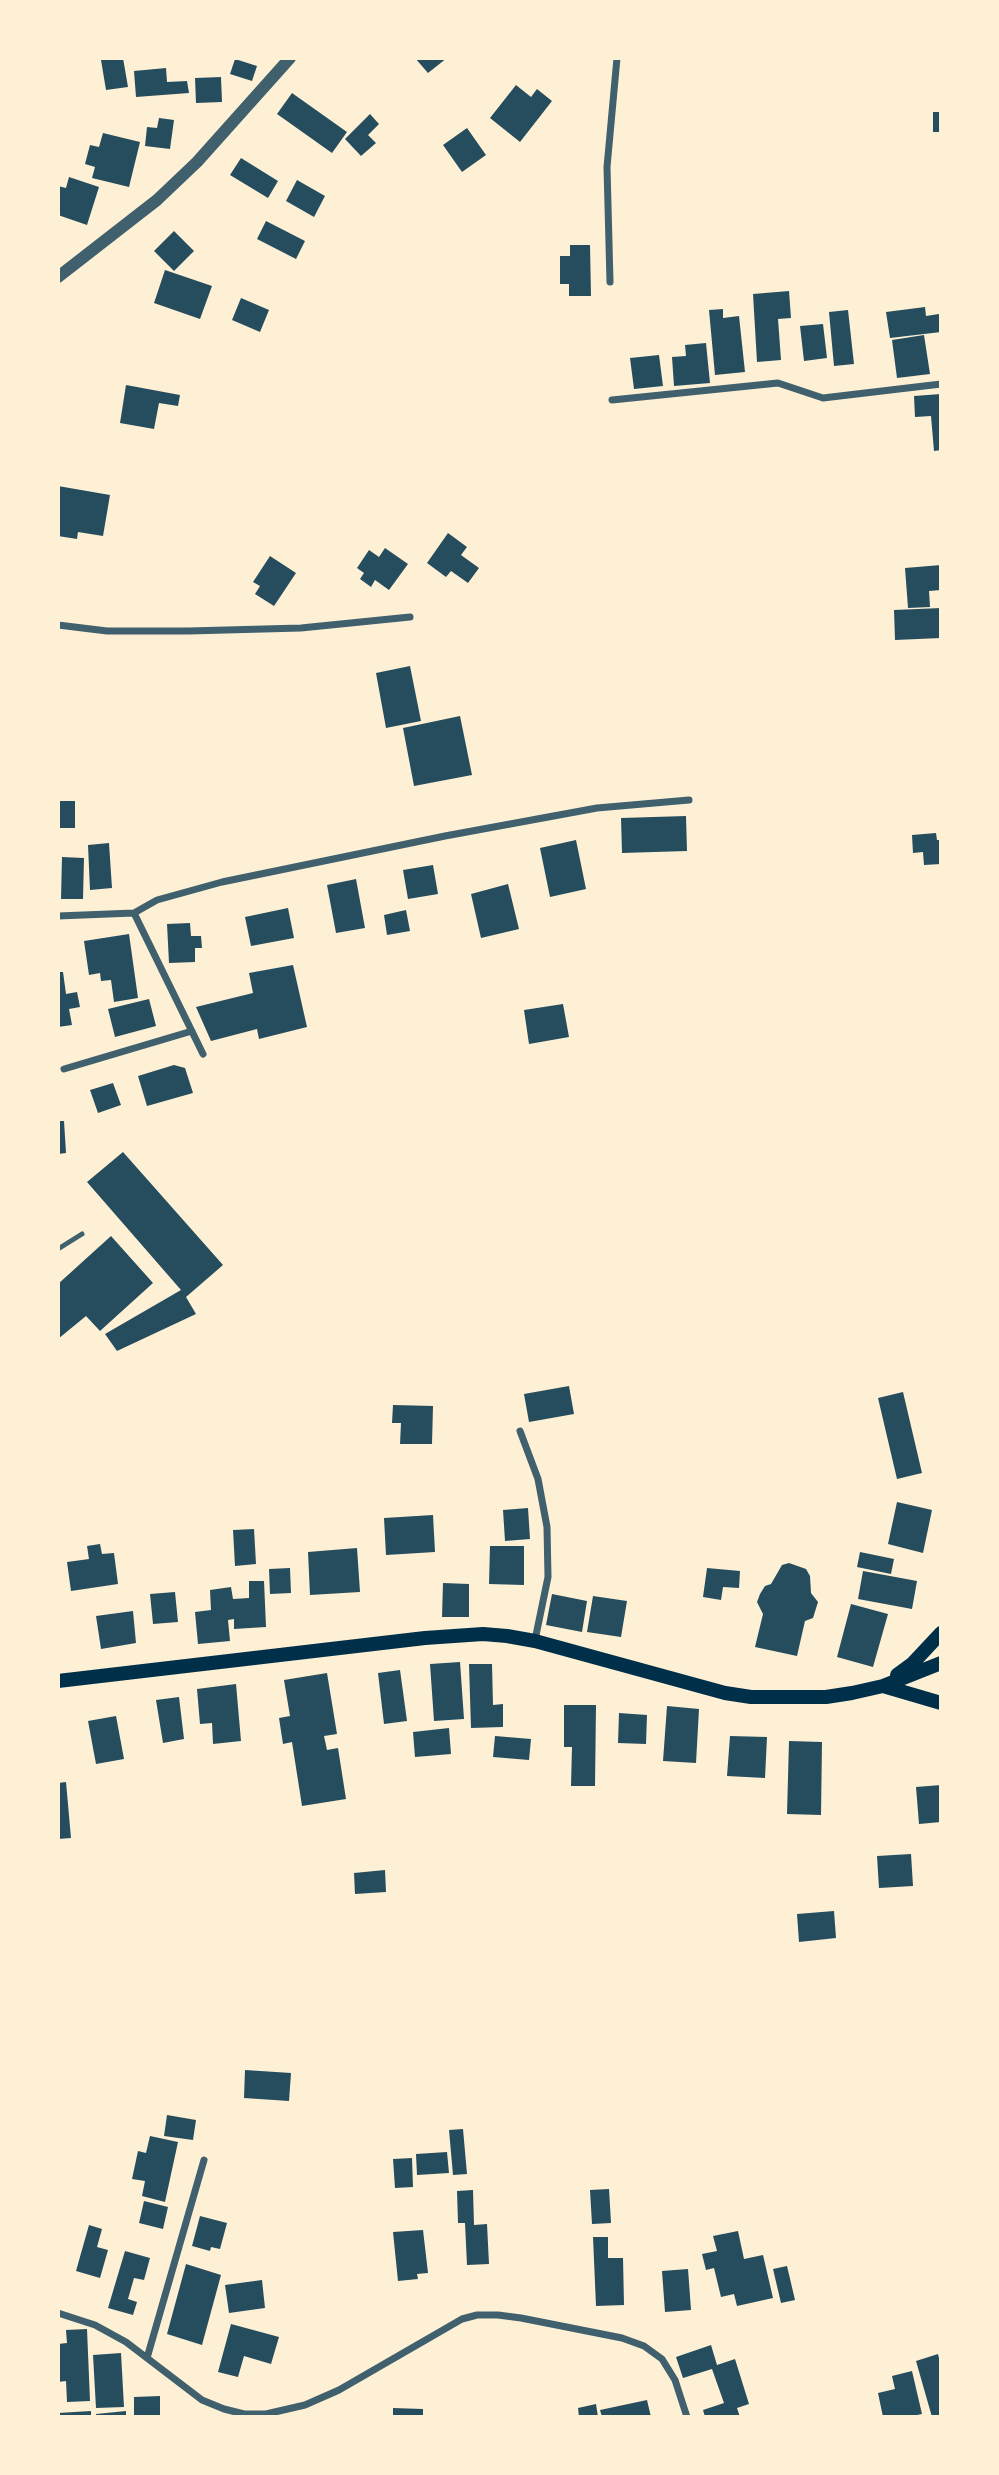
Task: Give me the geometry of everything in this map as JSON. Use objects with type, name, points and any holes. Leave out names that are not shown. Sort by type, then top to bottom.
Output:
[{"type":"main road","points":[[883,1686],[912,1664],[941,1633]]},
{"type":"main road","points":[[58,1681],[425,1638],[483,1634],[535,1641],[725,1693],[751,1697],[826,1697],[883,1686],[941,1662]]},
{"type":"main road","points":[[883,1686],[941,1703]]},
{"type":"street","points":[[58,277],[157,200],[197,162],[290,58]]},
{"type":"street","points":[[610,282],[607,167],[617,58]]},
{"type":"street","points":[[612,400],[778,383],[823,398],[941,384]]},
{"type":"street","points":[[58,625],[107,631],[189,631],[301,628],[410,617]]},
{"type":"street","points":[[58,916],[134,913],[157,900],[222,882],[445,836],[597,808],[690,800]]},
{"type":"street","points":[[134,913],[203,1054]]},
{"type":"street","points":[[64,1069],[192,1031]]},
{"type":"street","points":[[520,1431],[538,1479],[547,1527],[548,1577],[535,1641]]},
{"type":"street","points":[[147,2358],[204,2160]]},
{"type":"street","points":[[58,2313],[104,2329],[126,2342],[202,2400],[244,2414],[266,2414],[305,2405],[339,2390],[462,2319],[477,2315],[498,2315],[622,2338],[644,2346],[662,2359],[675,2380],[687,2417]]},
{"type":"lane","points":[[58,1248],[82,1234]]},
{"type":"building","points":[[123,58],[128,87],[106,90],[101,60]]},
{"type":"building","points":[[415,58],[447,58],[428,73]]},
{"type":"building","points":[[235,59],[257,66],[252,81],[230,74]]},
{"type":"building","points":[[166,68],[167,82],[187,81],[189,93],[136,97],[134,71]]},
{"type":"building","points":[[221,77],[222,102],[196,103],[195,78]]},
{"type":"building","points":[[516,85],[531,97],[537,89],[552,101],[520,142],[490,118]]},
{"type":"building","points":[[292,93],[347,132],[332,153],[277,114]]},
{"type":"building","points":[[933,112],[941,112],[941,132],[933,132]]},
{"type":"building","points":[[370,114],[379,124],[368,135],[376,143],[361,156],[345,139]]},
{"type":"building","points":[[159,118],[174,120],[170,149],[145,146],[147,127],[157,128]]},
{"type":"building","points":[[467,128],[486,155],[462,172],[443,145]]},
{"type":"building","points":[[103,133],[140,142],[129,187],[92,178],[95,167],[85,164],[90,145],[99,147]]},
{"type":"building","points":[[241,158],[278,181],[268,198],[230,175]]},
{"type":"building","points":[[69,177],[99,187],[87,225],[58,215],[58,186],[66,188]]},
{"type":"building","points":[[297,180],[325,196],[314,217],[286,201]]},
{"type":"building","points":[[266,221],[305,241],[296,259],[257,239]]},
{"type":"building","points":[[174,231],[194,251],[174,271],[154,251]]},
{"type":"building","points":[[570,245],[590,245],[591,296],[569,296],[569,284],[560,284],[560,256],[570,256]]},
{"type":"building","points":[[165,270],[212,286],[200,319],[154,303]]},
{"type":"building","points":[[789,291],[791,318],[778,319],[781,360],[757,362],[753,294]]},
{"type":"building","points":[[241,298],[269,310],[260,332],[232,320]]},
{"type":"building","points":[[925,307],[926,316],[939,314],[941,332],[890,338],[886,312]]},
{"type":"building","points":[[723,309],[723,318],[739,316],[745,372],[715,375],[709,310]]},
{"type":"building","points":[[848,310],[854,364],[834,366],[829,312]]},
{"type":"building","points":[[823,324],[827,358],[804,361],[800,326]]},
{"type":"building","points":[[924,335],[930,374],[897,378],[892,340]]},
{"type":"building","points":[[706,343],[710,383],[674,386],[672,357],[686,356],[685,345]]},
{"type":"building","points":[[659,355],[663,386],[634,389],[630,358]]},
{"type":"building","points":[[126,385],[180,395],[178,406],[159,403],[154,429],[120,423]]},
{"type":"building","points":[[941,394],[941,450],[934,451],[931,416],[915,417],[914,396]]},
{"type":"building","points":[[58,486],[110,495],[103,536],[78,532],[77,539],[58,536]]},
{"type":"building","points":[[448,533],[467,547],[461,555],[479,568],[468,583],[451,571],[446,577],[427,563]]},
{"type":"building","points":[[385,548],[408,564],[389,590],[375,580],[371,587],[360,579],[364,573],[357,568],[369,550],[379,557]]},
{"type":"building","points":[[270,556],[296,573],[274,606],[255,594],[260,586],[253,582]]},
{"type":"building","points":[[941,565],[941,590],[929,591],[930,607],[908,608],[905,568]]},
{"type":"building","points":[[941,608],[941,638],[895,640],[894,610]]},
{"type":"building","points":[[410,666],[421,721],[386,728],[376,673]]},
{"type":"building","points":[[460,716],[472,775],[414,786],[403,728]]},
{"type":"building","points":[[58,801],[75,801],[75,828],[58,828]]},
{"type":"building","points":[[686,816],[687,851],[622,853],[621,818]]},
{"type":"building","points":[[936,833],[937,840],[941,840],[941,864],[924,865],[923,852],[913,853],[912,835]]},
{"type":"building","points":[[576,840],[586,889],[550,897],[540,848]]},
{"type":"building","points":[[109,843],[112,888],[90,890],[88,845]]},
{"type":"building","points":[[62,857],[84,858],[83,899],[61,899]]},
{"type":"building","points":[[433,865],[438,894],[408,899],[403,870]]},
{"type":"building","points":[[356,879],[365,928],[336,933],[327,885]]},
{"type":"building","points":[[508,884],[519,929],[481,938],[471,894]]},
{"type":"building","points":[[288,908],[294,938],[251,946],[245,917]]},
{"type":"building","points":[[406,910],[410,931],[387,935],[384,915]]},
{"type":"building","points":[[190,923],[191,936],[201,936],[202,948],[195,948],[195,962],[169,963],[167,924]]},
{"type":"building","points":[[129,934],[138,998],[114,1002],[111,980],[101,981],[100,973],[89,975],[84,941]]},
{"type":"building","points":[[293,965],[307,1027],[259,1039],[257,1029],[211,1041],[196,1007],[253,993],[249,973]]},
{"type":"building","points":[[58,972],[63,972],[66,994],[77,992],[80,1007],[69,1009],[72,1025],[58,1027]]},
{"type":"building","points":[[149,999],[156,1026],[115,1037],[108,1009]]},
{"type":"building","points":[[563,1004],[569,1037],[529,1044],[524,1010]]},
{"type":"building","points":[[174,1065],[185,1068],[193,1093],[147,1106],[138,1076]]},
{"type":"building","points":[[113,1083],[121,1105],[98,1113],[90,1090]]},
{"type":"building","points":[[58,1121],[64,1121],[66,1153],[58,1154]]},
{"type":"building","points":[[123,1152],[223,1265],[186,1297],[196,1314],[117,1351],[105,1334],[181,1290],[87,1182]]},
{"type":"building","points":[[111,1236],[153,1283],[100,1331],[86,1316],[58,1339],[58,1284]]},
{"type":"building","points":[[569,1386],[574,1414],[529,1422],[524,1394]]},
{"type":"building","points":[[903,1392],[922,1473],[897,1479],[878,1398]]},
{"type":"building","points":[[393,1405],[433,1406],[432,1444],[400,1444],[401,1423],[392,1423]]},
{"type":"building","points":[[897,1502],[932,1510],[923,1553],[888,1544]]},
{"type":"building","points":[[528,1508],[530,1539],[505,1541],[503,1510]]},
{"type":"building","points":[[433,1515],[435,1552],[386,1555],[384,1518]]},
{"type":"building","points":[[254,1529],[256,1564],[235,1566],[233,1530]]},
{"type":"building","points":[[100,1544],[102,1554],[114,1553],[118,1584],[71,1591],[67,1562],[89,1559],[87,1546]]},
{"type":"building","points":[[490,1546],[524,1546],[524,1585],[489,1584]]},
{"type":"building","points":[[357,1548],[360,1592],[310,1595],[308,1552]]},
{"type":"building","points":[[860,1552],[894,1559],[891,1574],[857,1567]]},
{"type":"building","points":[[789,1563],[806,1569],[810,1576],[811,1593],[818,1602],[813,1618],[805,1621],[797,1656],[755,1647],[763,1614],[757,1602],[760,1594],[765,1586],[771,1584],[782,1565]]},
{"type":"building","points":[[290,1568],[291,1593],[270,1594],[269,1569]]},
{"type":"building","points":[[707,1568],[740,1571],[739,1588],[723,1587],[721,1600],[703,1597]]},
{"type":"building","points":[[863,1571],[917,1581],[912,1609],[858,1599]]},
{"type":"building","points":[[249,1581],[264,1581],[266,1627],[234,1629],[234,1619],[228,1620],[230,1641],[198,1644],[195,1612],[211,1610],[210,1590],[231,1587],[233,1599],[249,1598]]},
{"type":"building","points":[[443,1583],[469,1584],[469,1617],[442,1617]]},
{"type":"building","points":[[175,1592],[178,1622],[153,1624],[150,1594]]},
{"type":"building","points":[[552,1594],[587,1601],[582,1632],[546,1625]]},
{"type":"building","points":[[593,1596],[627,1601],[621,1637],[587,1632]]},
{"type":"building","points":[[851,1604],[888,1614],[873,1667],[837,1657]]},
{"type":"building","points":[[133,1611],[136,1643],[101,1649],[96,1616]]},
{"type":"building","points":[[460,1662],[464,1719],[434,1721],[430,1664]]},
{"type":"building","points":[[469,1664],[492,1664],[493,1705],[503,1704],[503,1727],[471,1728]]},
{"type":"building","points":[[400,1670],[407,1721],[384,1724],[378,1673]]},
{"type":"building","points":[[327,1673],[337,1734],[324,1736],[327,1750],[338,1748],[346,1799],[302,1806],[292,1742],[283,1744],[279,1718],[290,1716],[284,1680]]},
{"type":"building","points":[[236,1684],[241,1741],[213,1744],[212,1723],[200,1724],[197,1689]]},
{"type":"building","points":[[179,1697],[184,1739],[163,1743],[156,1700]]},
{"type":"building","points":[[564,1705],[596,1705],[595,1786],[571,1786],[572,1747],[564,1747]]},
{"type":"building","points":[[667,1706],[699,1709],[696,1763],[663,1761]]},
{"type":"building","points":[[619,1713],[647,1715],[646,1744],[618,1743]]},
{"type":"building","points":[[116,1716],[124,1759],[96,1764],[88,1721]]},
{"type":"building","points":[[449,1728],[451,1754],[415,1757],[413,1732]]},
{"type":"building","points":[[495,1736],[531,1739],[529,1760],[493,1757]]},
{"type":"building","points":[[730,1736],[767,1737],[765,1778],[727,1776]]},
{"type":"building","points":[[789,1741],[822,1742],[821,1815],[787,1814]]},
{"type":"building","points":[[66,1782],[71,1838],[58,1839],[58,1783]]},
{"type":"building","points":[[941,1785],[941,1822],[919,1824],[916,1787]]},
{"type":"building","points":[[911,1854],[913,1886],[879,1888],[877,1856]]},
{"type":"building","points":[[385,1870],[386,1892],[355,1894],[354,1873]]},
{"type":"building","points":[[834,1911],[836,1938],[799,1942],[797,1914]]},
{"type":"building","points":[[245,2070],[291,2073],[289,2101],[244,2098]]},
{"type":"building","points":[[167,2115],[196,2120],[193,2140],[164,2136]]},
{"type":"building","points":[[463,2129],[467,2174],[453,2175],[449,2130]]},
{"type":"building","points":[[150,2136],[178,2142],[165,2202],[142,2196],[145,2181],[132,2179],[138,2151],[146,2153]]},
{"type":"building","points":[[447,2152],[449,2173],[417,2175],[416,2154]]},
{"type":"building","points":[[412,2158],[413,2187],[395,2188],[393,2159]]},
{"type":"building","points":[[609,2189],[611,2223],[592,2224],[590,2190]]},
{"type":"building","points":[[473,2190],[474,2225],[487,2224],[489,2264],[467,2265],[465,2223],[458,2223],[457,2191]]},
{"type":"building","points":[[144,2201],[168,2207],[163,2229],[139,2223]]},
{"type":"building","points":[[200,2216],[227,2223],[220,2249],[211,2247],[210,2251],[192,2246]]},
{"type":"building","points":[[89,2225],[102,2229],[97,2247],[108,2250],[100,2278],[76,2271]]},
{"type":"building","points":[[423,2230],[428,2273],[417,2274],[418,2279],[398,2281],[393,2232]]},
{"type":"building","points":[[738,2231],[744,2259],[763,2255],[773,2298],[737,2306],[734,2294],[721,2297],[714,2268],[706,2270],[702,2254],[717,2251],[713,2236]]},
{"type":"building","points":[[593,2237],[608,2237],[608,2258],[623,2258],[624,2305],[596,2306]]},
{"type":"building","points":[[125,2251],[150,2258],[144,2280],[134,2278],[128,2299],[137,2302],[133,2315],[108,2308]]},
{"type":"building","points":[[186,2264],[221,2275],[202,2345],[167,2334]]},
{"type":"building","points":[[787,2266],[795,2300],[781,2303],[773,2269]]},
{"type":"building","points":[[688,2269],[691,2310],[665,2312],[662,2271]]},
{"type":"building","points":[[262,2280],[265,2308],[229,2313],[225,2285]]},
{"type":"building","points":[[231,2324],[279,2337],[271,2364],[244,2356],[238,2377],[218,2372]]},
{"type":"building","points":[[87,2329],[90,2401],[67,2402],[66,2381],[58,2382],[58,2344],[67,2343],[66,2330]]},
{"type":"building","points":[[711,2345],[717,2365],[735,2359],[749,2404],[737,2408],[740,2417],[705,2417],[703,2410],[724,2403],[712,2369],[683,2378],[676,2357]]},
{"type":"building","points":[[121,2353],[124,2407],[96,2408],[93,2355]]},
{"type":"building","points":[[938,2354],[941,2366],[941,2417],[932,2417],[916,2361]]},
{"type":"building","points":[[912,2371],[922,2414],[883,2417],[878,2393],[895,2389],[892,2376]]},
{"type":"building","points":[[160,2396],[160,2417],[134,2417],[134,2397]]},
{"type":"building","points":[[647,2400],[651,2417],[602,2417],[600,2410]]},
{"type":"building","points":[[596,2404],[598,2417],[579,2417],[578,2408]]},
{"type":"building","points":[[393,2408],[423,2409],[423,2417],[393,2417]]},
{"type":"building","points":[[91,2411],[91,2417],[58,2417],[58,2413]]},
{"type":"building","points":[[126,2411],[126,2417],[96,2417],[96,2414]]}]
